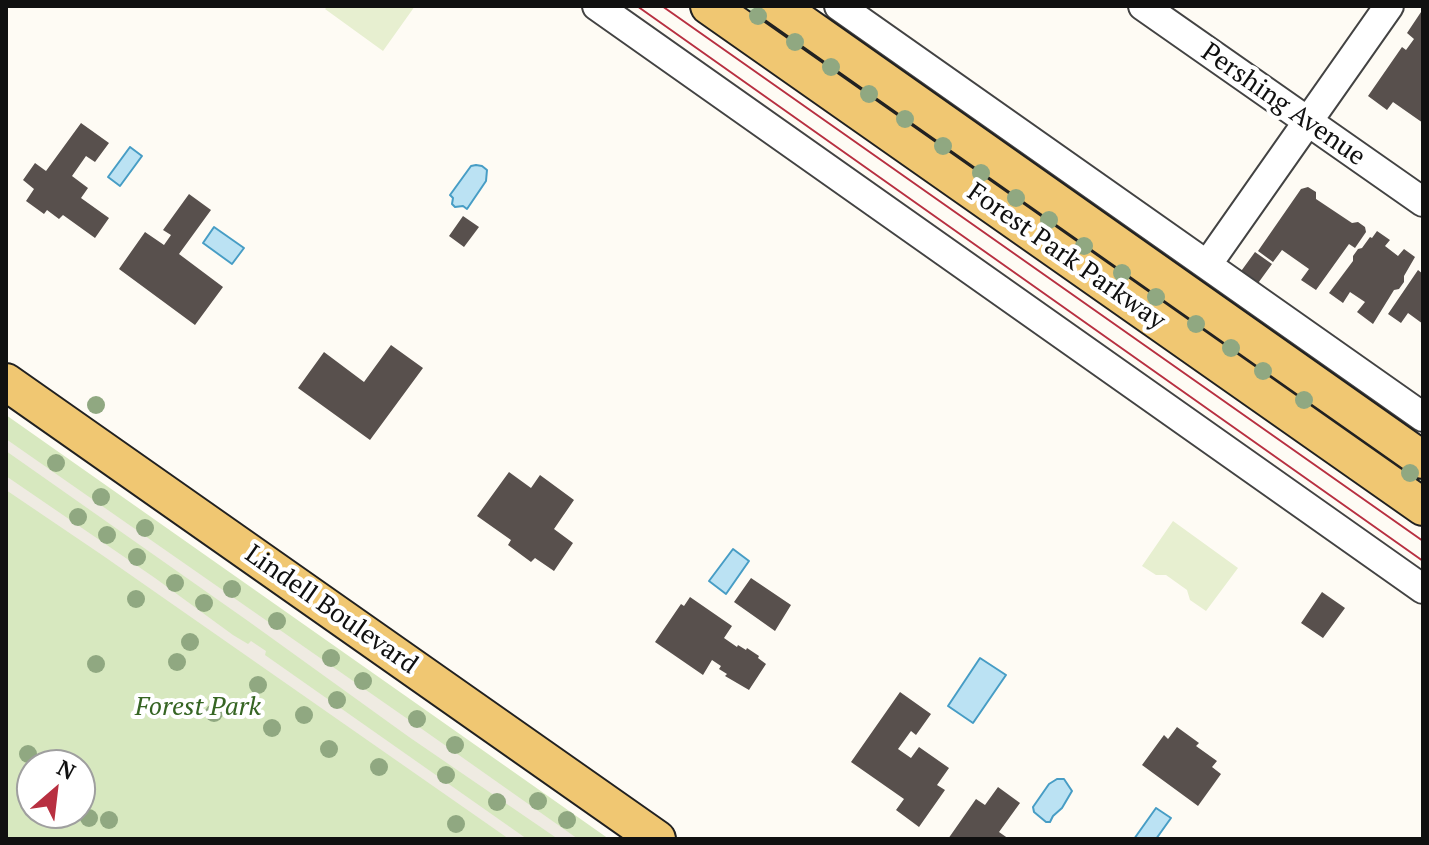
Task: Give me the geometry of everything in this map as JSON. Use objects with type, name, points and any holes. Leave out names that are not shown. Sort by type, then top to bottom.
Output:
[{"type":"main road","name":"Forest Park Parkway","points":[[709,6],[1423,507]]},
{"type":"main road","name":"Forest Park Parkway","points":[[778,6],[1423,460]]},
{"type":"main road","name":"Lindell Boulevard","points":[[6,382],[657,839]]},
{"type":"street","points":[[597,6],[1423,589]]},
{"type":"street","points":[[839,6],[1423,417]]},
{"type":"street","name":"Pershing Avenue","points":[[1143,6],[1423,202]]},
{"type":"street","points":[[1207,265],[1389,6]]},
{"type":"green space","points":[[328,6],[415,6],[383,51],[325,9]]},
{"type":"green space","points":[[735,6],[755,6],[1423,475],[1423,490]]},
{"type":"green space","name":"Forest Park","points":[[6,415],[609,839],[6,839]]},
{"type":"green space","points":[[1173,521],[1238,568],[1206,611],[1190,600],[1187,590],[1166,575],[1156,575],[1142,566]]},
{"type":"shaded area","points":[[6,439],[578,839],[558,839],[409,737],[6,451]]},
{"type":"shaded area","points":[[6,476],[233,635],[248,644],[251,641],[266,651],[265,655],[527,839],[509,839],[6,490]]},
{"type":"water","points":[[130,147],[142,156],[120,186],[108,177]]},
{"type":"water","points":[[471,166],[487,170],[486,181],[467,209],[455,207],[450,195]]},
{"type":"water","points":[[214,227],[244,248],[232,264],[203,243]]},
{"type":"water","points":[[733,549],[749,561],[726,594],[709,581]]},
{"type":"water","points":[[980,658],[1006,675],[973,723],[948,706]]},
{"type":"water","points":[[1064,779],[1072,791],[1062,808],[1050,822],[1046,822],[1034,812],[1033,807],[1049,784]]},
{"type":"water","points":[[1156,808],[1171,818],[1156,839],[1134,839]]},
{"type":"building","points":[[1423,9],[1423,123],[1393,102],[1387,110],[1368,96],[1402,47],[1406,50],[1414,39],[1407,33]]},
{"type":"building","points":[[81,123],[109,143],[95,162],[86,156],[72,176],[88,188],[81,198],[109,218],[95,238],[63,215],[59,219],[47,210],[44,214],[26,201],[34,189],[23,180],[35,163],[46,171]]},
{"type":"building","points":[[1308,187],[1316,192],[1316,199],[1352,223],[1358,222],[1366,232],[1355,248],[1349,244],[1316,290],[1301,280],[1309,269],[1282,250],[1273,262],[1258,251],[1301,189]]},
{"type":"building","points":[[189,194],[211,210],[179,254],[223,287],[195,325],[119,269],[145,232],[164,245],[171,235],[163,230]]},
{"type":"building","points":[[463,216],[479,227],[464,247],[449,236]]},
{"type":"building","points":[[1377,231],[1390,240],[1385,246],[1398,256],[1404,249],[1415,257],[1404,276],[1404,282],[1394,290],[1373,324],[1357,312],[1365,302],[1350,292],[1343,303],[1329,293],[1353,261],[1358,249]]},
{"type":"building","points":[[1255,252],[1272,264],[1256,286],[1239,274]]},
{"type":"building","points":[[1418,270],[1423,274],[1423,324],[1408,313],[1401,323],[1388,314]]},
{"type":"building","points":[[391,345],[423,368],[370,440],[298,388],[324,352],[364,382]]},
{"type":"building","points":[[509,472],[531,488],[540,475],[574,500],[554,529],[573,543],[554,571],[535,558],[531,562],[508,545],[511,540],[477,516]]},
{"type":"building","points":[[751,578],[791,605],[775,631],[734,602]]},
{"type":"building","points":[[1322,592],[1345,608],[1323,638],[1301,623]]},
{"type":"building","points":[[690,597],[732,626],[724,638],[737,647],[747,648],[766,664],[749,690],[725,676],[727,674],[719,669],[721,666],[712,660],[703,675],[655,642],[681,604],[684,606]]},
{"type":"building","points":[[900,692],[931,714],[916,735],[911,731],[898,749],[911,758],[919,747],[949,768],[937,785],[945,790],[919,827],[896,810],[904,799],[851,762]]},
{"type":"building","points":[[1177,727],[1217,761],[1212,767],[1221,774],[1198,806],[1142,765],[1164,735],[1168,739]]},
{"type":"building","points":[[998,787],[1020,803],[999,832],[1009,839],[948,839],[976,799],[985,805]]},
{"type":"tram line","points":[[637,6],[1423,561]]},
{"type":"tram line","points":[[662,6],[1423,541]]}]
